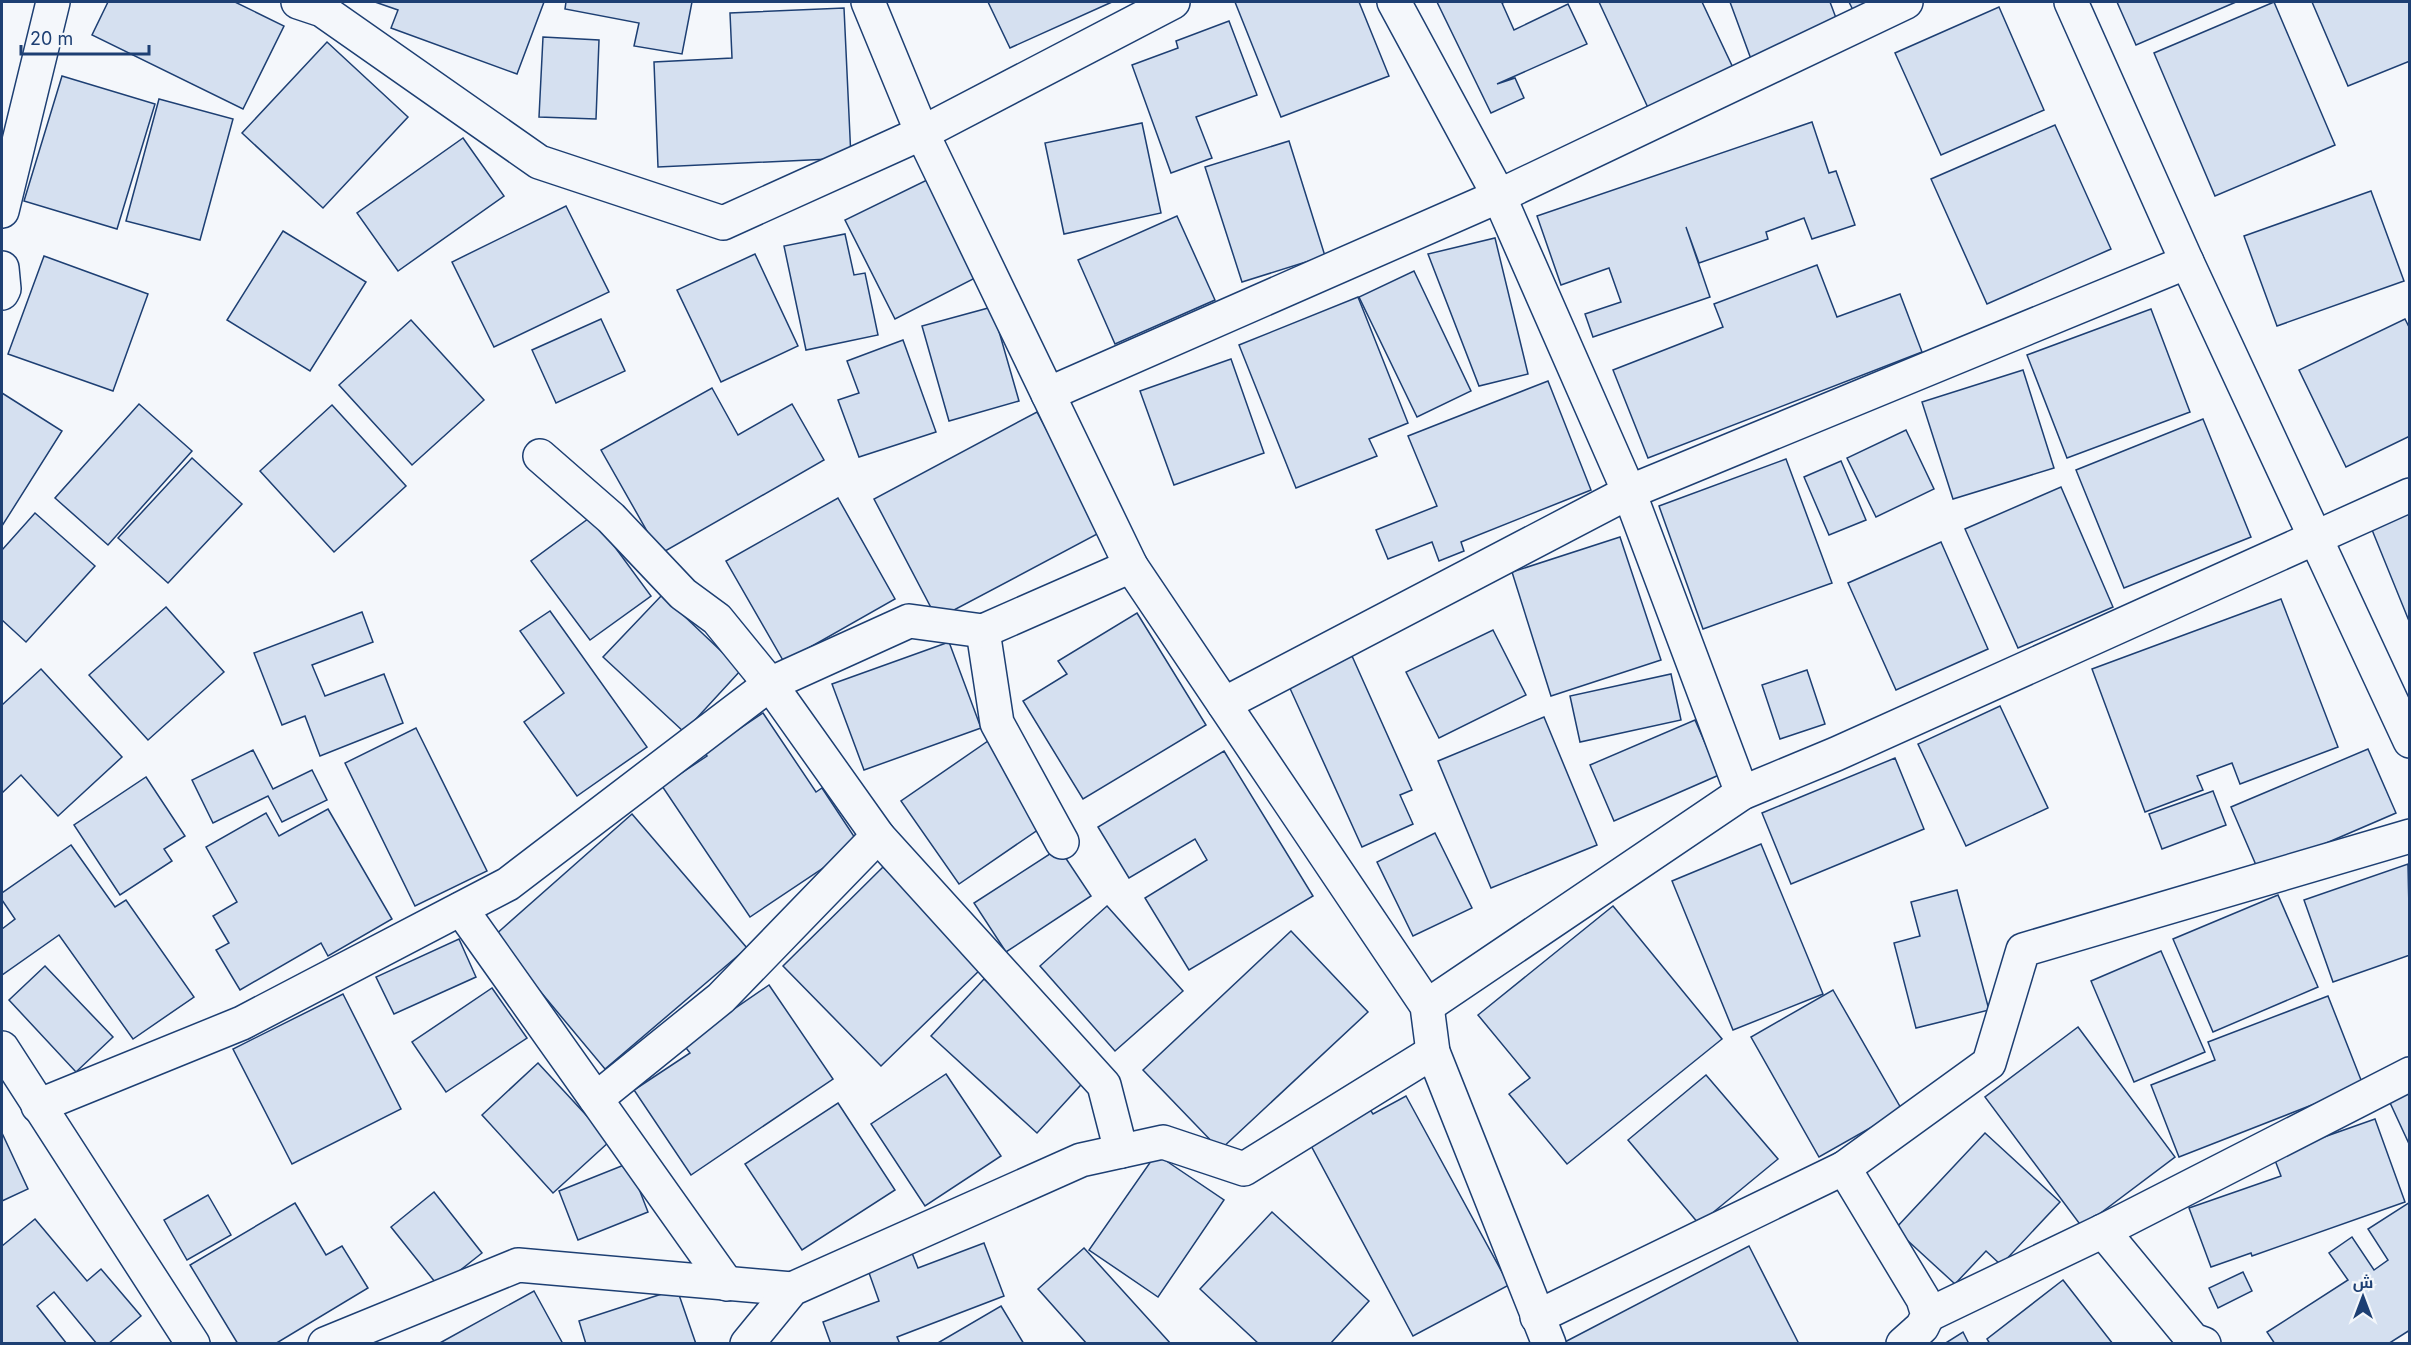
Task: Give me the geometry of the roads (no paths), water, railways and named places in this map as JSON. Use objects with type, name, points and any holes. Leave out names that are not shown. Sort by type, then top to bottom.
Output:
[{"type":"street","points":[[2,211],[53,2]]},
{"type":"street","points":[[298,2],[322,10],[539,162],[723,223],[922,133],[1173,2]]},
{"type":"street","points":[[868,2],[922,133],[1131,566],[1426,1006],[1433,1052],[1543,1330],[1844,1168],[1989,1063],[2023,950],[2409,836]]},
{"type":"street","points":[[1394,2],[1499,196],[1629,492],[1742,793]]},
{"type":"street","points":[[1048,394],[1499,196],[1906,2]]},
{"type":"street","points":[[2071,2],[2187,262],[2409,741]]},
{"type":"street","points":[[1224,704],[1629,492],[2187,262]]},
{"type":"street","points":[[2,268],[4,289],[2,293]]},
{"type":"street","points":[[540,456],[611,518],[683,594],[717,619],[770,684],[878,836],[1104,1085],[1121,1151]]},
{"type":"street","points":[[1426,1006],[1742,793],[1836,754],[2409,495]]},
{"type":"street","points":[[38,1107],[242,1023],[508,884],[770,684],[909,621],[982,631],[1131,566]]},
{"type":"street","points":[[982,631],[997,723],[1062,842]]},
{"type":"street","points":[[596,1099],[721,998],[878,836]]},
{"type":"street","points":[[461,909],[727,1284]]},
{"type":"street","points":[[747,1344],[792,1289],[1081,1160],[1163,1142],[1244,1169],[1433,1052]]},
{"type":"street","points":[[5,1062],[38,1107],[193,1344]]},
{"type":"street","points":[[1903,1344],[1922,1327],[1928,1315],[2103,1231],[2409,1074]]},
{"type":"street","points":[[1844,1168],[1923,1299],[1928,1315]]},
{"type":"street","points":[[2103,1231],[2193,1340],[2204,1344]]},
{"type":"street","points":[[325,1344],[518,1265],[792,1289]]}]
